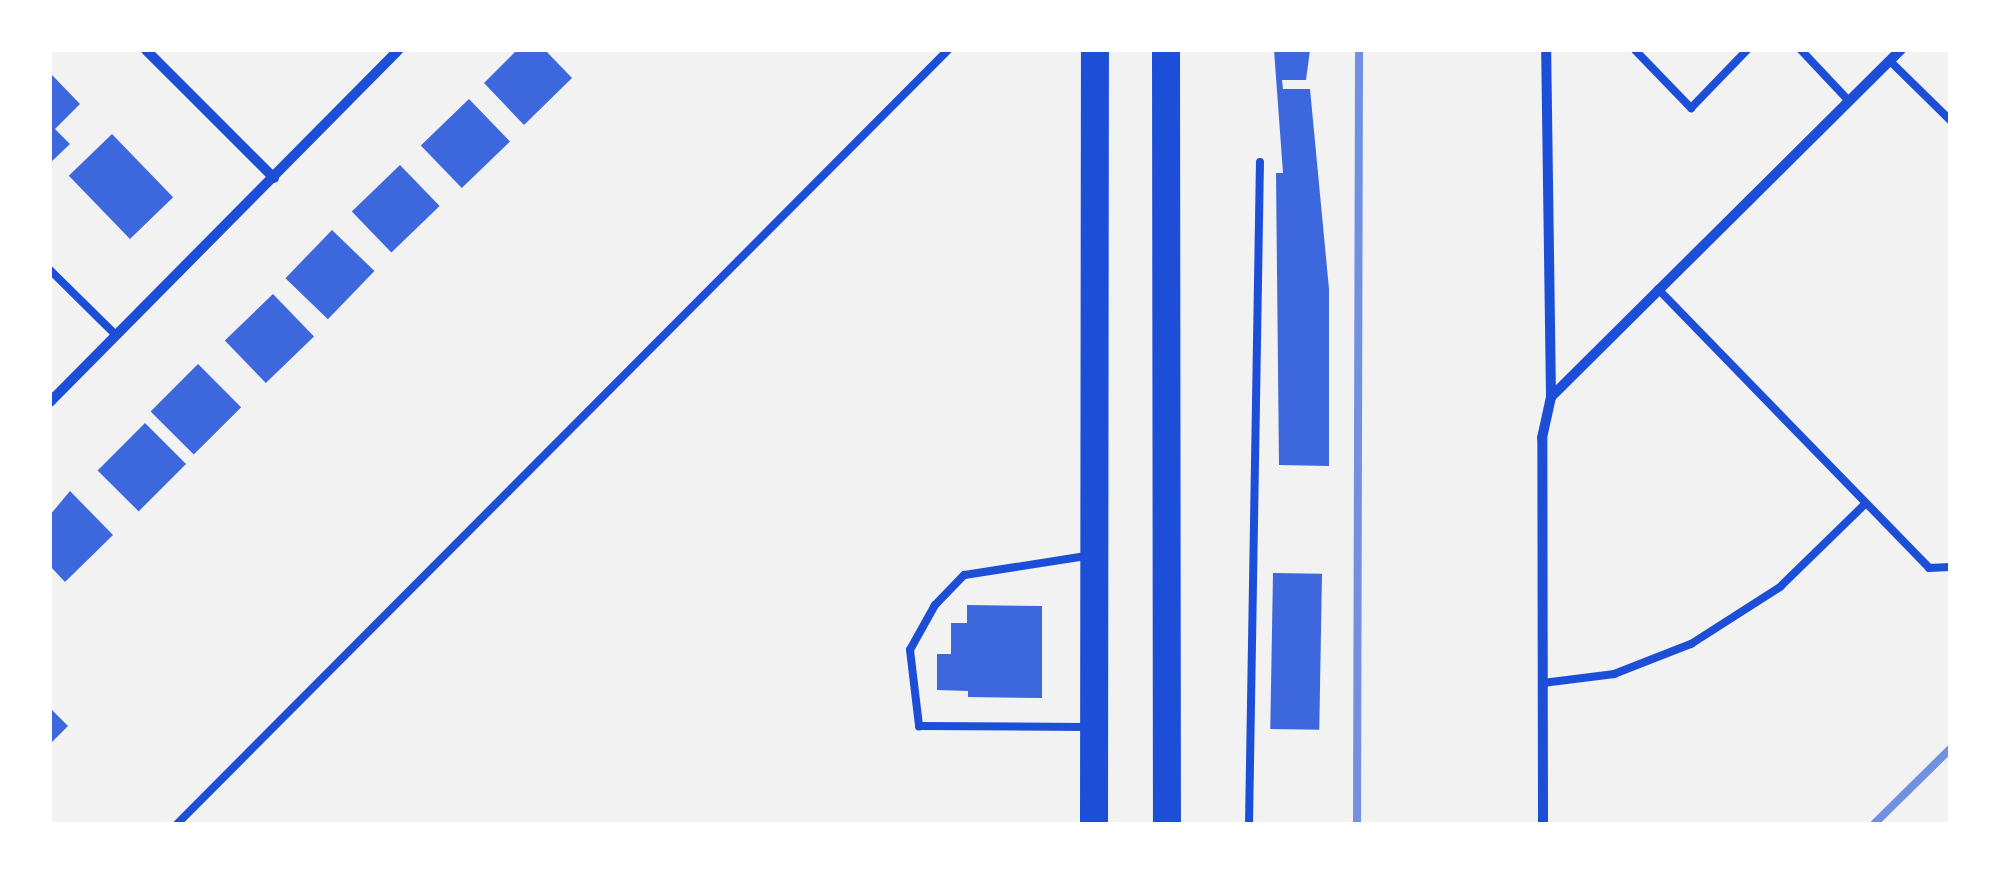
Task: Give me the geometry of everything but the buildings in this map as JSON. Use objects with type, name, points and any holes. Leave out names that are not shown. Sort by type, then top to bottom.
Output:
[{"type":"highway","points":[[1094,824],[1095,50]]},
{"type":"highway","points":[[1166,50],[1167,824]]},
{"type":"street","points":[[146,50],[274,178]]},
{"type":"street","points":[[50,402],[398,50]]},
{"type":"street","points":[[1543,824],[1542,438],[1551,398],[1546,50]]},
{"type":"street","points":[[1551,398],[1900,50]]},
{"type":"lane","points":[[177,824],[948,50]]},
{"type":"lane","points":[[1634,50],[1691,108],[1747,50]]},
{"type":"lane","points":[[1801,50],[1849,101]]},
{"type":"lane","points":[[1890,60],[1950,120]]},
{"type":"lane","points":[[1249,824],[1260,162]]},
{"type":"lane","points":[[50,270],[116,335]]},
{"type":"lane","points":[[1658,289],[1929,568],[1950,567]]},
{"type":"lane","points":[[1543,683],[1614,674],[1691,644],[1780,587],[1865,504]]},
{"type":"lane","points":[[1095,727],[920,726],[910,650],[936,604],[964,575],[1096,554]]},
{"type":"railway","points":[[1357,824],[1359,50]]},
{"type":"railway","points":[[1874,824],[1950,749]]}]
